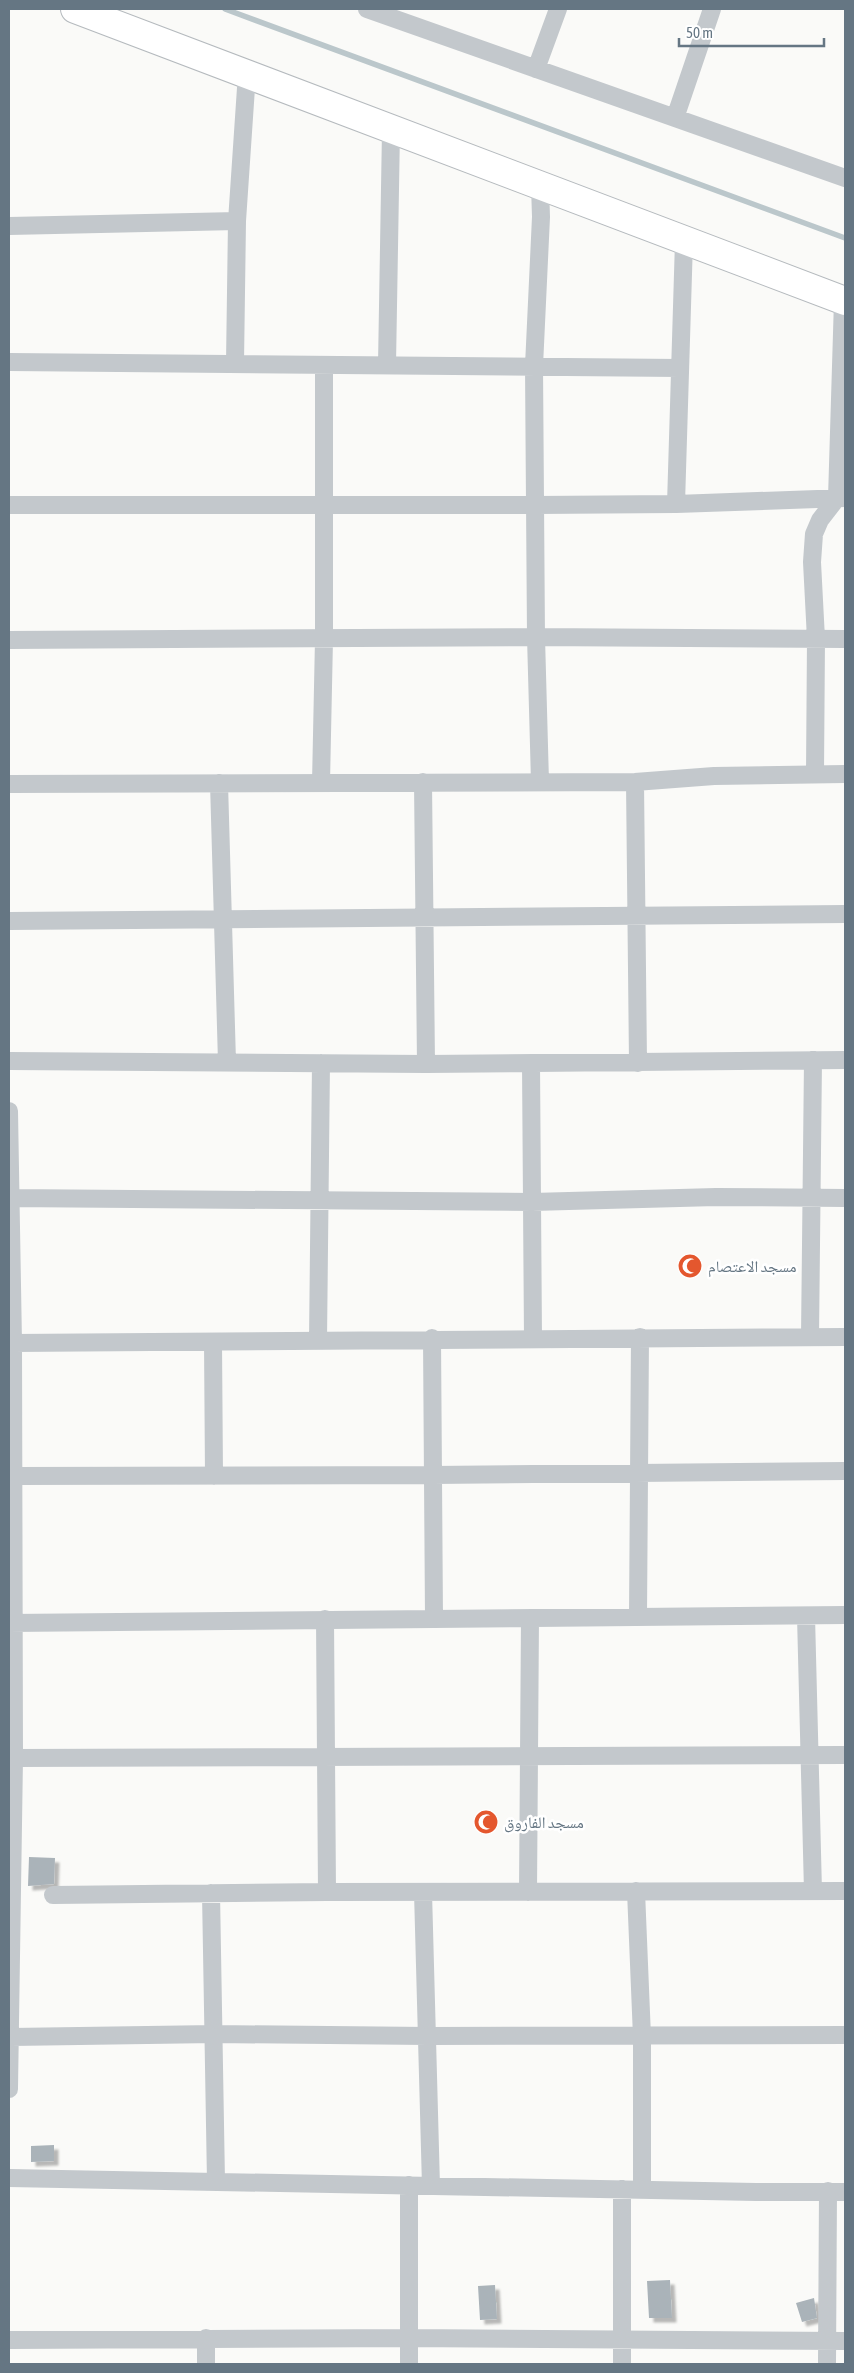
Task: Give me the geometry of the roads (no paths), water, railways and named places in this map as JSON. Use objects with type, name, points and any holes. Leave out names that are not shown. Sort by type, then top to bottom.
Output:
[{"type":"main road","points":[[75,9],[844,300]]},
{"type":"street","points":[[366,9],[845,178]]},
{"type":"street","points":[[536,69],[558,9]]},
{"type":"street","points":[[675,118],[712,9]]},
{"type":"street","points":[[235,363],[237,220],[247,73]]},
{"type":"street","points":[[387,365],[391,130]]},
{"type":"street","points":[[540,186],[541,217],[534,366],[536,637],[540,782]]},
{"type":"street","points":[[9,226],[237,220]]},
{"type":"street","points":[[676,504],[684,241]]},
{"type":"street","points":[[815,773],[816,639],[812,562],[814,534],[820,520],[841,498],[844,300]]},
{"type":"street","points":[[9,362],[680,368]]},
{"type":"street","points":[[321,783],[324,639],[324,365]]},
{"type":"street","points":[[9,505],[676,504],[841,498]]},
{"type":"street","points":[[9,640],[536,637],[845,639]]},
{"type":"street","points":[[9,784],[636,782],[714,776],[845,774]]},
{"type":"street","points":[[423,782],[426,918],[426,1064]]},
{"type":"street","points":[[636,782],[638,1063]]},
{"type":"street","points":[[219,783],[221,920],[227,1062]]},
{"type":"street","points":[[9,921],[845,914]]},
{"type":"street","points":[[9,1060],[426,1064],[845,1060]]},
{"type":"street","points":[[810,1337],[813,1060]]},
{"type":"street","points":[[318,1341],[322,1063]]},
{"type":"street","points":[[531,1064],[533,1339]]},
{"type":"street","points":[[9,1111],[14,1476],[11,1623],[14,1758],[11,1784],[11,2037],[9,2089]]},
{"type":"street","points":[[10,1198],[532,1202],[716,1197],[845,1198]]},
{"type":"street","points":[[638,1616],[640,1337]]},
{"type":"street","points":[[13,1343],[318,1341],[432,1338],[845,1337]]},
{"type":"street","points":[[432,1338],[434,1618]]},
{"type":"street","points":[[213,1342],[214,1476]]},
{"type":"street","points":[[14,1476],[433,1475],[845,1470]]},
{"type":"street","points":[[11,1623],[845,1615]]},
{"type":"street","points":[[806,1616],[813,1891]]},
{"type":"street","points":[[528,1892],[530,1618]]},
{"type":"street","points":[[325,1619],[327,1892]]},
{"type":"street","points":[[14,1758],[845,1755]]},
{"type":"street","points":[[636,1891],[642,2037],[642,2189]]},
{"type":"street","points":[[53,1895],[327,1892],[845,1891]]},
{"type":"street","points":[[423,1892],[431,2186]]},
{"type":"street","points":[[211,1893],[215,2034],[216,2182]]},
{"type":"street","points":[[11,2037],[215,2034],[642,2037],[845,2035]]},
{"type":"street","points":[[9,2178],[837,2191],[828,2364]]},
{"type":"street","points":[[409,2185],[409,2364]]},
{"type":"street","points":[[622,2189],[622,2364]]},
{"type":"street","points":[[206,2338],[206,2364]]},
{"type":"street","points":[[9,2340],[408,2338],[845,2341]]},
{"type":"waterway","points":[[225,9],[845,238]]},
{"type":"place","name":"مسجد الاعتصام","points":[[690,1266]]},
{"type":"place","name":"مسجد الفاروق","points":[[486,1822]]}]
